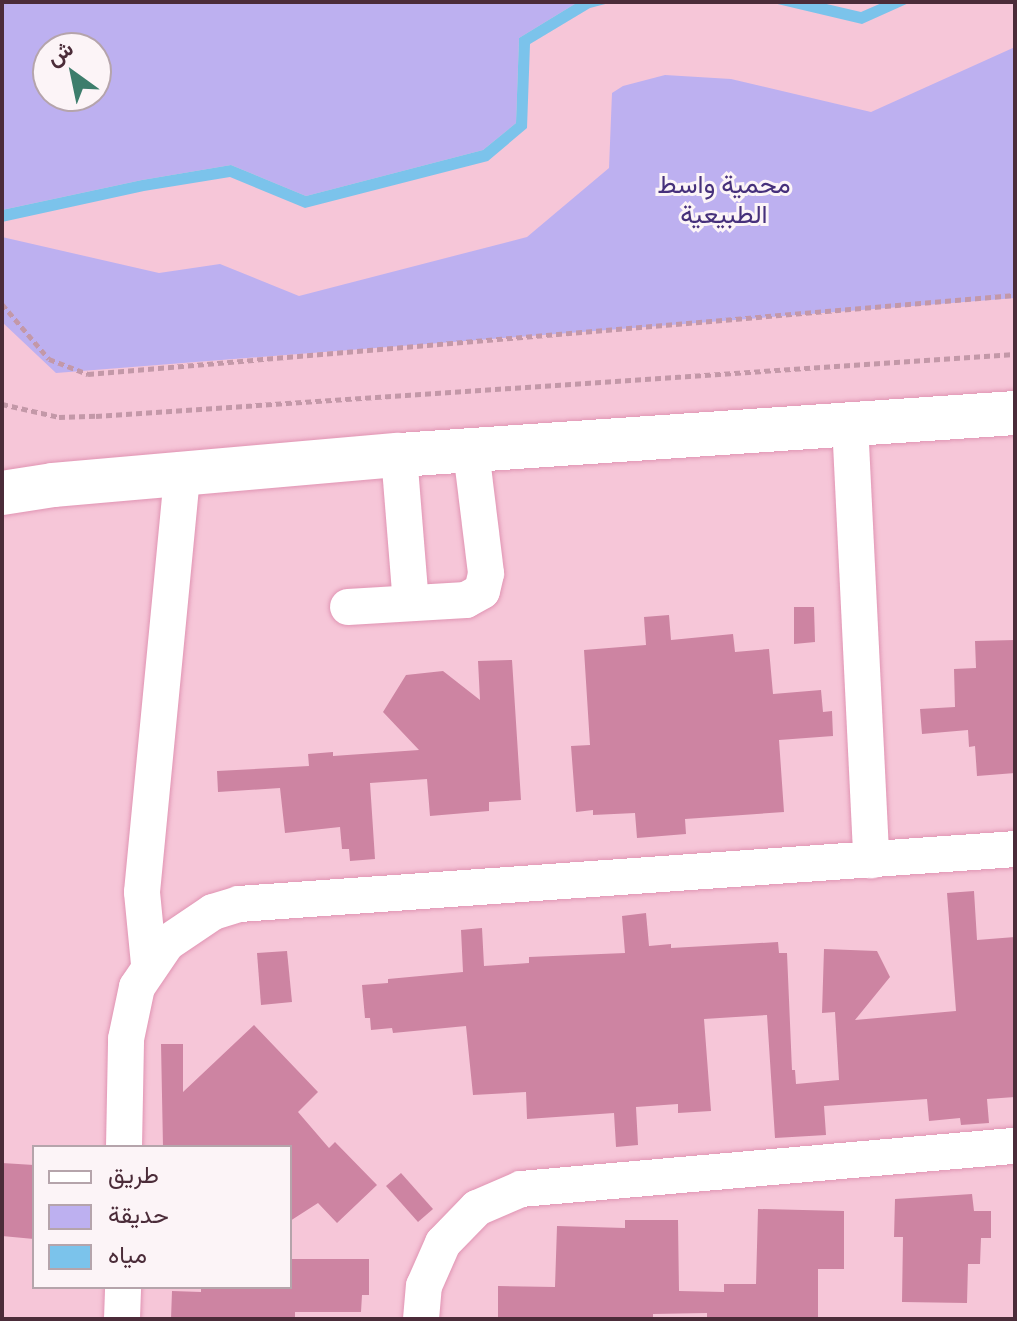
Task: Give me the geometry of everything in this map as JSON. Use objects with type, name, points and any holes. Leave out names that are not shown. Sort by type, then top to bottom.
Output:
[{"type":"main road","points":[[2,493],[53,485],[399,455],[1015,413]]},
{"type":"main road","points":[[2,478],[53,485]]},
{"type":"street","points":[[850,423],[871,860]]},
{"type":"street","points":[[348,607],[473,599],[485,586],[471,450]]},
{"type":"street","points":[[399,455],[411,603]]},
{"type":"street","points":[[149,964],[142,892],[182,474]]},
{"type":"street","points":[[124,1145],[129,1012],[149,964],[188,925],[239,904],[1015,849]]},
{"type":"street","points":[[421,1319],[424,1286],[443,1243],[477,1208],[521,1189],[1015,1146]]},
{"type":"street","points":[[122,1319],[123,1289]]},
{"type":"path","points":[[2,304],[49,359],[67,369],[88,374],[1015,295]]},
{"type":"path","points":[[2,404],[59,417],[96,416],[1015,354]]},
{"type":"green space","points":[[2,2],[578,2],[519,38],[516,123],[483,150],[306,196],[231,165],[142,180],[2,210]]},
{"type":"green space","name":"محمية واسط الطبيعية","points":[[1015,47],[1015,298],[56,373],[2,322],[2,237],[159,273],[220,264],[299,296],[527,237],[609,168],[612,93],[623,86],[665,75],[731,79],[871,112]]},
{"type":"water","points":[[578,2],[613,2],[590,8],[530,44],[527,128],[488,161],[305,208],[230,177],[144,191],[2,222],[2,210],[142,180],[231,165],[306,196],[483,150],[516,123],[519,38]]},
{"type":"water","points":[[769,2],[818,2],[861,12],[884,2],[911,2],[862,24]]},
{"type":"building","points":[[794,607],[814,607],[815,642],[794,644]]},
{"type":"building","points":[[669,615],[671,640],[733,634],[735,652],[769,649],[773,694],[821,690],[823,712],[832,711],[833,736],[779,740],[784,812],[685,819],[686,834],[637,838],[635,813],[593,815],[593,810],[576,812],[571,746],[590,745],[584,650],[646,645],[644,617]]},
{"type":"building","points":[[1015,640],[1015,773],[977,776],[975,746],[969,747],[968,730],[922,734],[920,709],[955,707],[954,669],[976,668],[975,641]]},
{"type":"building","points":[[512,660],[521,800],[489,802],[489,811],[430,816],[427,779],[370,783],[375,859],[350,861],[349,849],[342,849],[340,827],[285,833],[280,788],[218,792],[217,771],[309,766],[308,754],[333,752],[333,756],[419,750],[383,712],[406,675],[443,671],[480,700],[478,661]]},
{"type":"building","points":[[974,891],[977,940],[1015,937],[1015,1097],[987,1099],[989,1123],[961,1125],[960,1118],[929,1121],[927,1099],[824,1106],[826,1135],[775,1138],[767,1015],[704,1019],[711,1111],[678,1113],[678,1104],[636,1107],[638,1145],[616,1147],[614,1113],[527,1119],[526,1092],[473,1095],[466,1026],[393,1033],[392,1028],[371,1030],[370,1018],[365,1018],[362,985],[388,983],[388,979],[463,972],[461,930],[482,928],[484,966],[529,963],[529,957],[625,953],[622,916],[646,913],[649,946],[671,944],[671,948],[778,942],[779,953],[787,953],[792,1070],[795,1070],[796,1084],[839,1080],[835,1012],[822,1013],[824,949],[877,951],[890,977],[855,1020],[956,1011],[947,893]]},
{"type":"building","points":[[287,951],[292,1002],[261,1005],[257,953]]},
{"type":"building","points":[[254,1025],[318,1092],[298,1112],[329,1148],[335,1142],[377,1185],[337,1223],[318,1203],[292,1220],[292,1145],[163,1145],[161,1044],[183,1044],[183,1092]]},
{"type":"building","points":[[2,1163],[32,1165],[32,1239],[2,1236]]},
{"type":"building","points":[[401,1173],[433,1209],[418,1222],[386,1186]]},
{"type":"building","points":[[972,1194],[974,1211],[991,1211],[991,1238],[981,1238],[980,1264],[968,1264],[967,1303],[902,1302],[903,1237],[894,1237],[895,1199]]},
{"type":"building","points":[[758,1209],[844,1211],[844,1269],[818,1269],[818,1319],[707,1319],[707,1313],[653,1314],[653,1319],[498,1319],[498,1286],[555,1287],[557,1226],[625,1228],[625,1220],[678,1220],[679,1291],[724,1292],[724,1284],[756,1284]]},
{"type":"building","points":[[292,1259],[369,1259],[369,1295],[362,1295],[361,1312],[295,1312],[295,1319],[171,1319],[172,1291],[201,1292],[201,1289],[292,1289]]}]
